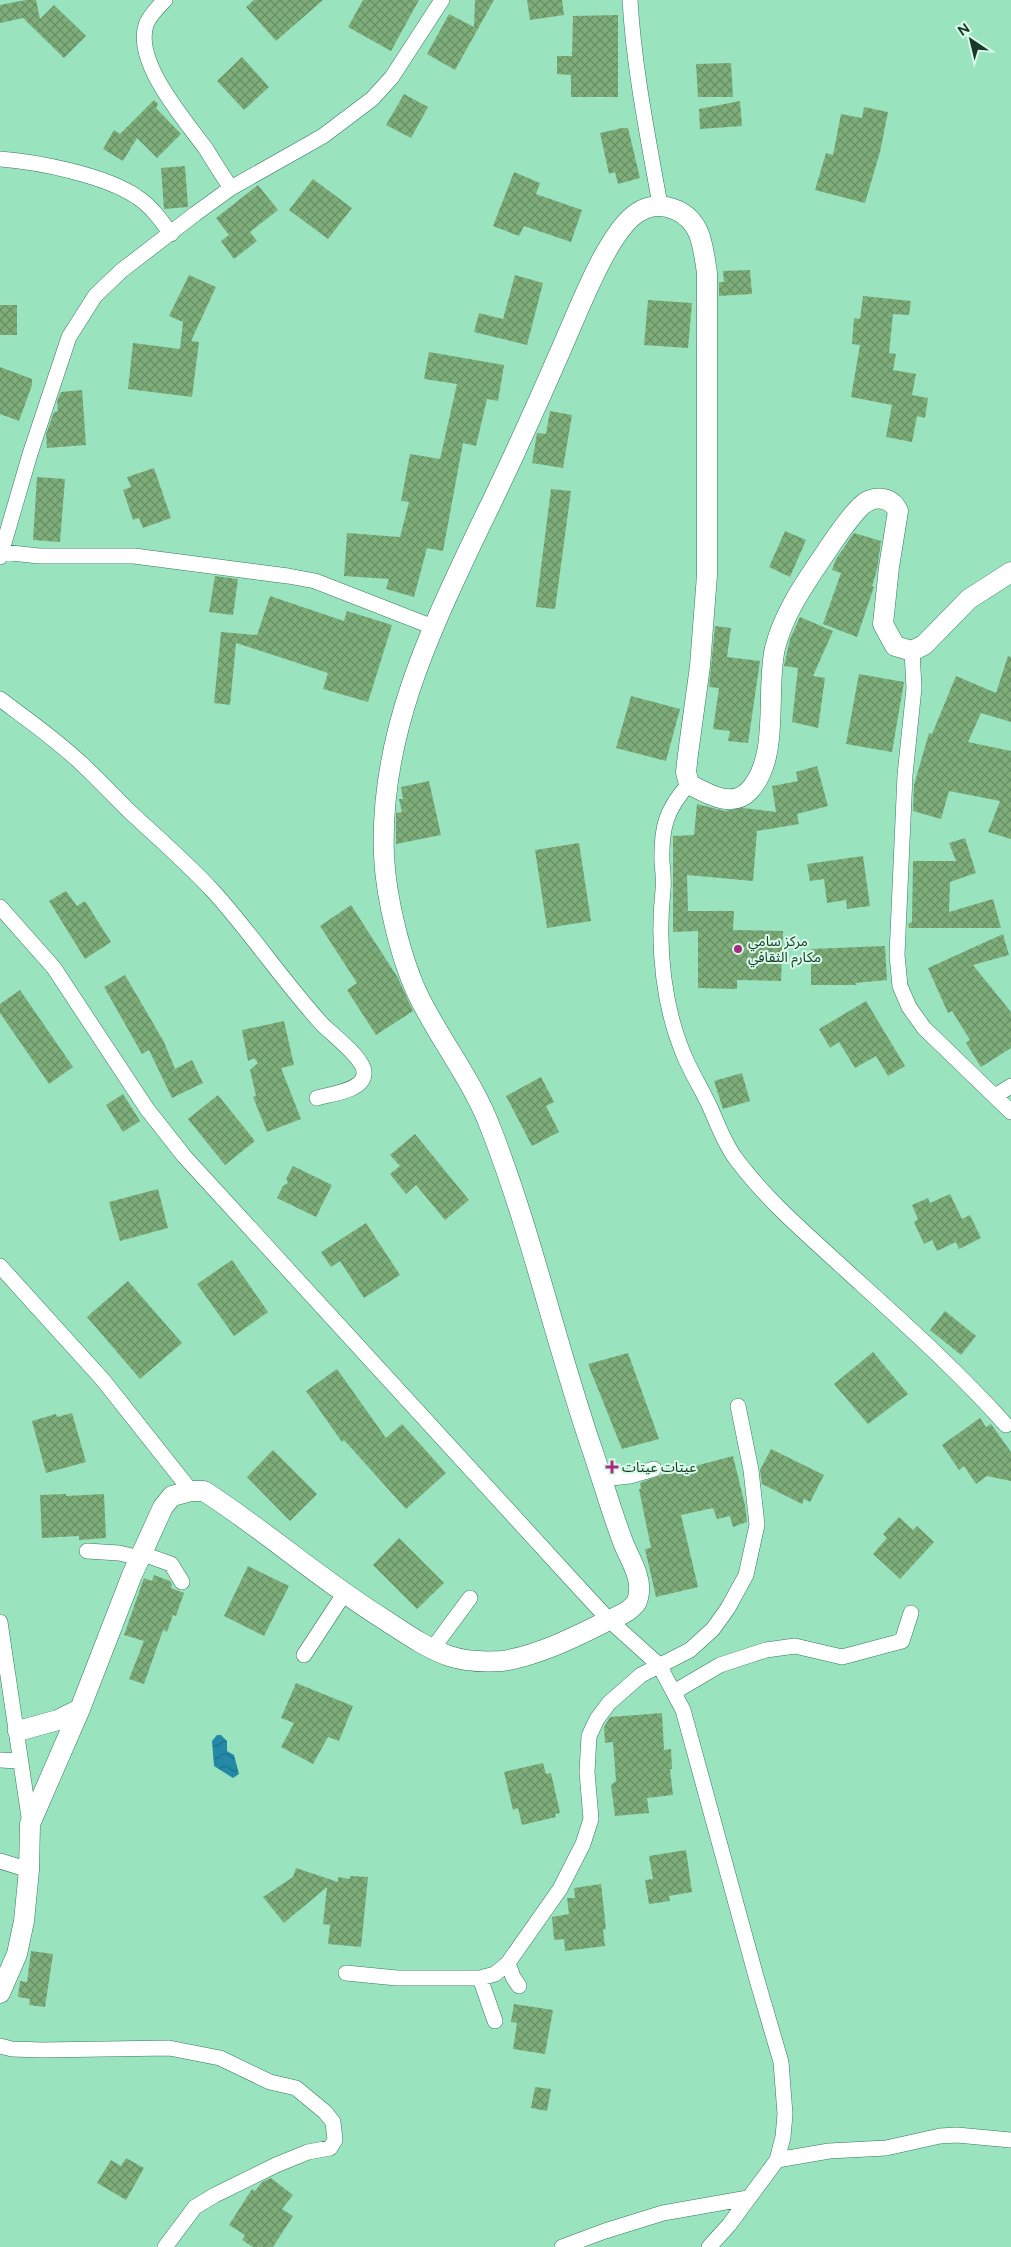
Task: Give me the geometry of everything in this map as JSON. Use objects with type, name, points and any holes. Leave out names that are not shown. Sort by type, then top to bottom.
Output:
[{"type":"main road","points":[[0,1994],[17,1954],[24,1920],[29,1870],[30,1824],[80,1709],[132,1575],[163,1507],[172,1496],[191,1491],[204,1491],[344,1594],[416,1640],[452,1657],[500,1661],[527,1654],[559,1643],[626,1612],[636,1604],[639,1586],[582,1421],[534,1258],[490,1125],[417,994],[403,952],[386,881],[383,813],[391,754],[404,704],[433,627],[595,272],[616,236],[630,219],[639,211],[660,205],[673,208],[687,216],[696,226],[702,241],[707,273],[707,575],[700,666],[686,772],[689,784],[725,800],[738,798],[752,787],[764,766],[768,743],[771,676],[775,650],[782,625],[811,575],[851,516],[864,503],[880,498],[889,500],[895,504],[898,511],[889,567],[883,624],[895,646],[912,651],[924,645],[969,599],[1011,572]]},
{"type":"main road","points":[[18,1731],[58,1720],[80,1709]]},
{"type":"street","points":[[165,0],[147,24],[144,43],[150,63],[173,105],[231,188]]},
{"type":"street","points":[[433,627],[314,581],[288,576],[134,556],[1,555],[30,454],[69,337],[95,296],[121,271],[231,188],[324,136],[372,99],[392,77],[442,0]]},
{"type":"street","points":[[630,0],[632,42],[660,205]]},
{"type":"street","points":[[0,159],[34,162],[118,185],[138,197],[150,208],[171,234]]},
{"type":"street","points":[[912,651],[914,688],[905,774],[896,955],[900,986],[909,1006],[924,1028],[1011,1112]]},
{"type":"street","points":[[0,698],[55,740],[175,853],[242,925],[322,1024],[359,1060],[364,1068],[364,1076],[361,1081],[354,1087],[317,1098]]},
{"type":"street","points":[[689,784],[674,801],[664,824],[662,861],[664,882],[660,913],[663,974],[678,1038],[687,1062],[722,1137],[735,1158],[753,1180],[792,1221],[900,1320],[1006,1425]]},
{"type":"street","points":[[0,907],[54,968],[147,1109],[184,1156],[609,1620],[659,1665],[684,1710],[781,2062],[786,2114],[777,2160],[729,2225],[709,2247]]},
{"type":"street","points":[[995,1096],[1011,1086]]},
{"type":"street","points":[[0,1266],[104,1380],[191,1491]]},
{"type":"street","points":[[346,1973],[397,1978],[480,1978],[495,1974],[508,1963],[560,1889],[583,1844],[591,1820],[587,1772],[589,1736],[597,1719],[609,1703],[641,1675],[690,1650],[713,1629],[728,1608],[746,1575],[757,1525],[751,1470],[738,1406]]},
{"type":"street","points":[[602,1479],[630,1476],[654,1469]]},
{"type":"street","points":[[87,1551],[141,1556],[171,1564],[182,1582]]},
{"type":"street","points":[[304,1655],[344,1594]]},
{"type":"street","points":[[433,1648],[470,1598]]},
{"type":"street","points":[[674,1692],[720,1665],[766,1650],[795,1646],[842,1657],[902,1641],[910,1613]]},
{"type":"street","points":[[0,1622],[18,1731],[19,1760],[30,1824]]},
{"type":"street","points":[[0,1760],[19,1760]]},
{"type":"street","points":[[0,1861],[29,1870]]},
{"type":"street","points":[[508,1963],[513,1978],[519,1986]]},
{"type":"street","points":[[480,1978],[496,2021]]},
{"type":"street","points":[[0,2046],[12,2049],[42,2050],[169,2048],[220,2058],[270,2082],[296,2088],[325,2112],[333,2122],[335,2140],[330,2148],[308,2152],[276,2165],[195,2207],[164,2247]]},
{"type":"street","points":[[777,2160],[829,2150],[886,2148],[940,2136],[957,2135],[1011,2140]]},
{"type":"street","points":[[562,2247],[663,2213],[748,2198]]},
{"type":"water","points":[[217,1735],[221,1735],[227,1741],[227,1751],[234,1755],[239,1774],[233,1778],[214,1766],[212,1741]]},
{"type":"building","points":[[36,0],[40,19],[54,5],[86,36],[64,58],[23,18],[0,23],[0,5]]},
{"type":"building","points":[[254,0],[323,0],[276,41],[246,7]]},
{"type":"building","points":[[363,0],[419,0],[391,51],[348,27]]},
{"type":"building","points":[[475,0],[494,0],[455,70],[427,54],[449,14],[474,27]]},
{"type":"building","points":[[527,0],[562,0],[564,15],[530,20]]},
{"type":"building","points":[[618,15],[618,97],[571,97],[571,75],[557,74],[557,56],[572,56],[573,16]]},
{"type":"building","points":[[242,57],[269,87],[244,110],[217,81]]},
{"type":"building","points":[[731,63],[733,97],[698,97],[696,64]]},
{"type":"building","points":[[404,94],[428,107],[411,138],[386,125]]},
{"type":"building","points":[[154,100],[158,104],[156,108],[181,134],[157,158],[137,138],[123,161],[103,149],[114,130],[120,134]]},
{"type":"building","points":[[740,101],[742,126],[700,129],[699,109]]},
{"type":"building","points":[[864,107],[888,112],[880,152],[865,203],[815,190],[826,153],[833,155],[841,114],[862,118]]},
{"type":"building","points":[[628,128],[640,178],[618,184],[615,172],[609,174],[600,133]]},
{"type":"building","points":[[185,166],[188,207],[164,209],[161,168]]},
{"type":"building","points":[[514,172],[540,183],[536,194],[582,210],[571,242],[524,226],[519,236],[493,226]]},
{"type":"building","points":[[313,179],[352,208],[328,239],[289,210]]},
{"type":"building","points":[[258,185],[278,210],[250,232],[257,241],[234,259],[221,241],[229,235],[216,218]]},
{"type":"building","points":[[750,270],[752,294],[719,296],[719,282],[724,282],[723,271]]},
{"type":"building","points":[[189,275],[216,287],[191,341],[199,342],[192,397],[128,389],[133,343],[180,349],[183,322],[169,316]]},
{"type":"building","points":[[515,275],[543,283],[527,345],[474,332],[479,313],[503,319]]},
{"type":"building","points":[[863,296],[911,301],[909,315],[893,314],[889,353],[896,354],[893,370],[916,374],[912,395],[928,398],[925,418],[917,416],[912,442],[886,437],[892,405],[851,397],[860,345],[852,344],[854,318],[860,319]]},
{"type":"building","points":[[648,300],[692,303],[688,348],[644,345]]},
{"type":"building","points":[[0,305],[17,305],[17,335],[0,335]]},
{"type":"building","points":[[429,352],[504,365],[498,401],[487,399],[476,446],[463,443],[443,551],[427,548],[414,597],[386,589],[389,579],[344,576],[347,533],[400,537],[409,502],[401,501],[410,454],[440,459],[457,384],[424,379]]},
{"type":"building","points":[[0,367],[32,379],[32,385],[19,421],[0,414]]},
{"type":"building","points":[[82,390],[86,445],[47,448],[46,434],[54,412],[58,411],[57,401],[61,392]]},
{"type":"building","points":[[550,411],[572,415],[563,468],[532,463],[537,433],[546,434]]},
{"type":"building","points":[[154,468],[171,518],[143,528],[139,518],[133,520],[123,490],[131,487],[127,477]]},
{"type":"building","points":[[37,477],[65,479],[60,542],[33,540]]},
{"type":"building","points":[[551,489],[571,491],[555,609],[536,607]]},
{"type":"building","points":[[785,531],[806,540],[790,577],[769,567]]},
{"type":"building","points":[[854,533],[881,541],[877,570],[872,586],[874,587],[857,637],[823,624],[841,573],[832,570],[836,559]]},
{"type":"building","points":[[215,576],[238,579],[233,615],[209,612]]},
{"type":"building","points":[[270,596],[344,621],[347,611],[392,625],[368,702],[323,689],[328,673],[236,643],[230,705],[214,703],[221,632],[257,635]]},
{"type":"building","points":[[800,617],[833,631],[813,676],[825,678],[818,728],[792,722],[798,668],[784,666],[790,639]]},
{"type":"building","points":[[715,626],[731,628],[727,657],[760,661],[748,743],[728,741],[730,731],[713,729],[719,688],[709,687]]},
{"type":"building","points":[[1008,656],[1011,657],[1011,722],[981,713],[968,742],[1011,751],[1011,839],[988,832],[1000,801],[949,791],[941,819],[913,811],[914,785],[929,733],[932,734],[956,676],[996,693]]},
{"type":"building","points":[[859,674],[904,682],[892,752],[846,744]]},
{"type":"building","points":[[631,696],[680,709],[666,761],[616,748]]},
{"type":"building","points":[[817,766],[828,806],[797,814],[799,824],[757,831],[753,881],[687,875],[688,911],[734,911],[733,930],[783,931],[781,981],[737,980],[737,989],[698,988],[698,931],[673,932],[673,836],[694,835],[697,804],[725,811],[743,808],[776,812],[772,786],[798,781],[796,772]]},
{"type":"building","points":[[429,781],[441,835],[396,844],[396,813],[402,812],[399,799],[403,799],[401,787]]},
{"type":"building","points":[[965,838],[976,873],[950,882],[949,912],[993,899],[1001,928],[909,928],[908,924],[912,922],[913,861],[956,861],[949,843]]},
{"type":"building","points":[[579,843],[591,921],[547,928],[535,850]]},
{"type":"building","points":[[863,856],[870,906],[847,909],[846,900],[827,903],[824,879],[810,881],[807,864]]},
{"type":"building","points":[[66,891],[77,906],[85,901],[111,942],[85,959],[49,901]]},
{"type":"building","points":[[351,905],[398,978],[413,1011],[376,1035],[347,990],[357,983],[320,926]]},
{"type":"building","points":[[1003,934],[1009,955],[973,965],[1011,1012],[1011,1048],[981,1067],[966,1043],[970,1040],[952,1011],[948,1013],[928,968]]},
{"type":"building","points":[[885,946],[887,980],[855,983],[857,985],[811,985],[811,949]]},
{"type":"building","points":[[125,975],[164,1042],[175,1069],[192,1060],[203,1083],[172,1098],[149,1050],[142,1054],[104,987]]},
{"type":"building","points":[[20,990],[73,1067],[49,1084],[0,1013],[0,1004]]},
{"type":"building","points":[[866,1001],[905,1066],[888,1076],[876,1056],[855,1068],[839,1042],[830,1048],[819,1029]]},
{"type":"building","points":[[284,1021],[294,1065],[281,1068],[301,1119],[267,1132],[253,1097],[256,1096],[250,1070],[258,1063],[254,1058],[248,1061],[242,1030]]},
{"type":"building","points":[[742,1073],[750,1101],[723,1109],[714,1081]]},
{"type":"building","points":[[541,1077],[554,1102],[546,1106],[559,1132],[532,1146],[506,1096]]},
{"type":"building","points":[[123,1094],[140,1121],[123,1132],[106,1105]]},
{"type":"building","points":[[218,1095],[255,1141],[225,1165],[188,1119]]},
{"type":"building","points":[[415,1134],[469,1200],[445,1220],[416,1185],[406,1194],[390,1174],[400,1166],[390,1155]]},
{"type":"building","points":[[293,1166],[332,1185],[316,1217],[277,1198],[283,1186],[288,1183],[286,1179]]},
{"type":"building","points":[[158,1189],[168,1228],[120,1241],[109,1202]]},
{"type":"building","points":[[950,1194],[962,1219],[970,1215],[981,1238],[959,1249],[956,1242],[937,1251],[932,1240],[924,1244],[914,1222],[918,1219],[912,1205],[928,1198],[930,1203]]},
{"type":"building","points":[[366,1223],[400,1275],[364,1298],[340,1261],[331,1267],[321,1252]]},
{"type":"building","points":[[232,1260],[268,1312],[234,1336],[197,1284]]},
{"type":"building","points":[[128,1281],[182,1343],[140,1379],[87,1317]]},
{"type":"building","points":[[945,1311],[976,1336],[961,1355],[930,1330]]},
{"type":"building","points":[[873,1352],[908,1394],[868,1424],[834,1384]]},
{"type":"building","points":[[628,1353],[659,1439],[622,1449],[588,1364]]},
{"type":"building","points":[[337,1369],[386,1438],[402,1424],[446,1473],[406,1509],[344,1440],[342,1442],[306,1391]]},
{"type":"building","points":[[72,1413],[86,1462],[46,1473],[32,1421],[56,1414],[57,1417]]},
{"type":"building","points":[[980,1418],[986,1427],[991,1424],[1011,1452],[1011,1481],[987,1476],[976,1484],[964,1466],[959,1470],[942,1445]]},
{"type":"building","points":[[771,1449],[824,1475],[810,1502],[804,1499],[802,1504],[762,1484],[760,1470]]},
{"type":"building","points":[[273,1450],[317,1494],[290,1521],[247,1477]]},
{"type":"building","points":[[733,1456],[745,1505],[747,1522],[733,1527],[730,1516],[717,1519],[713,1508],[681,1515],[698,1587],[656,1597],[645,1549],[651,1548],[639,1489],[641,1489],[640,1483],[661,1475]]},
{"type":"building","points":[[66,1494],[66,1496],[104,1494],[106,1538],[79,1540],[79,1536],[42,1538],[40,1495]]},
{"type":"building","points":[[899,1517],[913,1530],[917,1526],[934,1542],[900,1579],[873,1554],[887,1538],[883,1534]]},
{"type":"building","points":[[399,1538],[444,1583],[417,1609],[373,1565]]},
{"type":"building","points":[[248,1566],[289,1586],[264,1636],[224,1616]]},
{"type":"building","points":[[154,1575],[170,1581],[172,1584],[171,1588],[184,1593],[176,1616],[173,1615],[167,1632],[163,1630],[144,1684],[129,1679],[144,1641],[124,1635],[144,1578],[152,1581]]},
{"type":"building","points":[[296,1683],[353,1706],[339,1741],[328,1737],[313,1764],[281,1747],[294,1723],[281,1718]]},
{"type":"building","points":[[662,1713],[664,1750],[671,1749],[672,1769],[670,1769],[673,1795],[647,1798],[649,1813],[615,1816],[611,1785],[616,1781],[613,1742],[605,1743],[604,1727],[610,1717]]},
{"type":"building","points":[[543,1763],[546,1774],[551,1773],[560,1813],[555,1814],[556,1817],[522,1825],[518,1808],[513,1810],[504,1772]]},
{"type":"building","points":[[686,1850],[692,1892],[669,1896],[670,1901],[649,1904],[645,1880],[653,1879],[649,1856]]},
{"type":"building","points":[[296,1868],[338,1882],[338,1877],[350,1879],[350,1876],[368,1877],[361,1947],[328,1944],[330,1925],[323,1924],[327,1887],[284,1923],[263,1897],[293,1877]]},
{"type":"building","points":[[601,1884],[606,1929],[603,1930],[605,1946],[565,1951],[564,1939],[554,1940],[552,1917],[569,1914],[567,1898],[575,1898],[574,1888]]},
{"type":"building","points":[[31,1951],[53,1954],[45,2007],[29,2005],[30,1999],[18,1997],[20,1981],[27,1982]]},
{"type":"building","points":[[514,2004],[553,2010],[545,2054],[513,2049],[517,2023],[511,2022]]},
{"type":"building","points":[[535,2087],[551,2089],[547,2111],[531,2108]]},
{"type":"building","points":[[126,2158],[144,2168],[126,2200],[97,2183],[111,2160],[121,2166]]},
{"type":"building","points":[[271,2178],[293,2195],[282,2209],[293,2216],[273,2247],[253,2247],[242,2240],[245,2235],[229,2225],[252,2189],[255,2191],[262,2182]]},
{"type":"place","name":"مركز سامي مكارم الثقافي","points":[[738,949]]},
{"type":"place","name":"عيتات عيتات","points":[[612,1467]]}]
